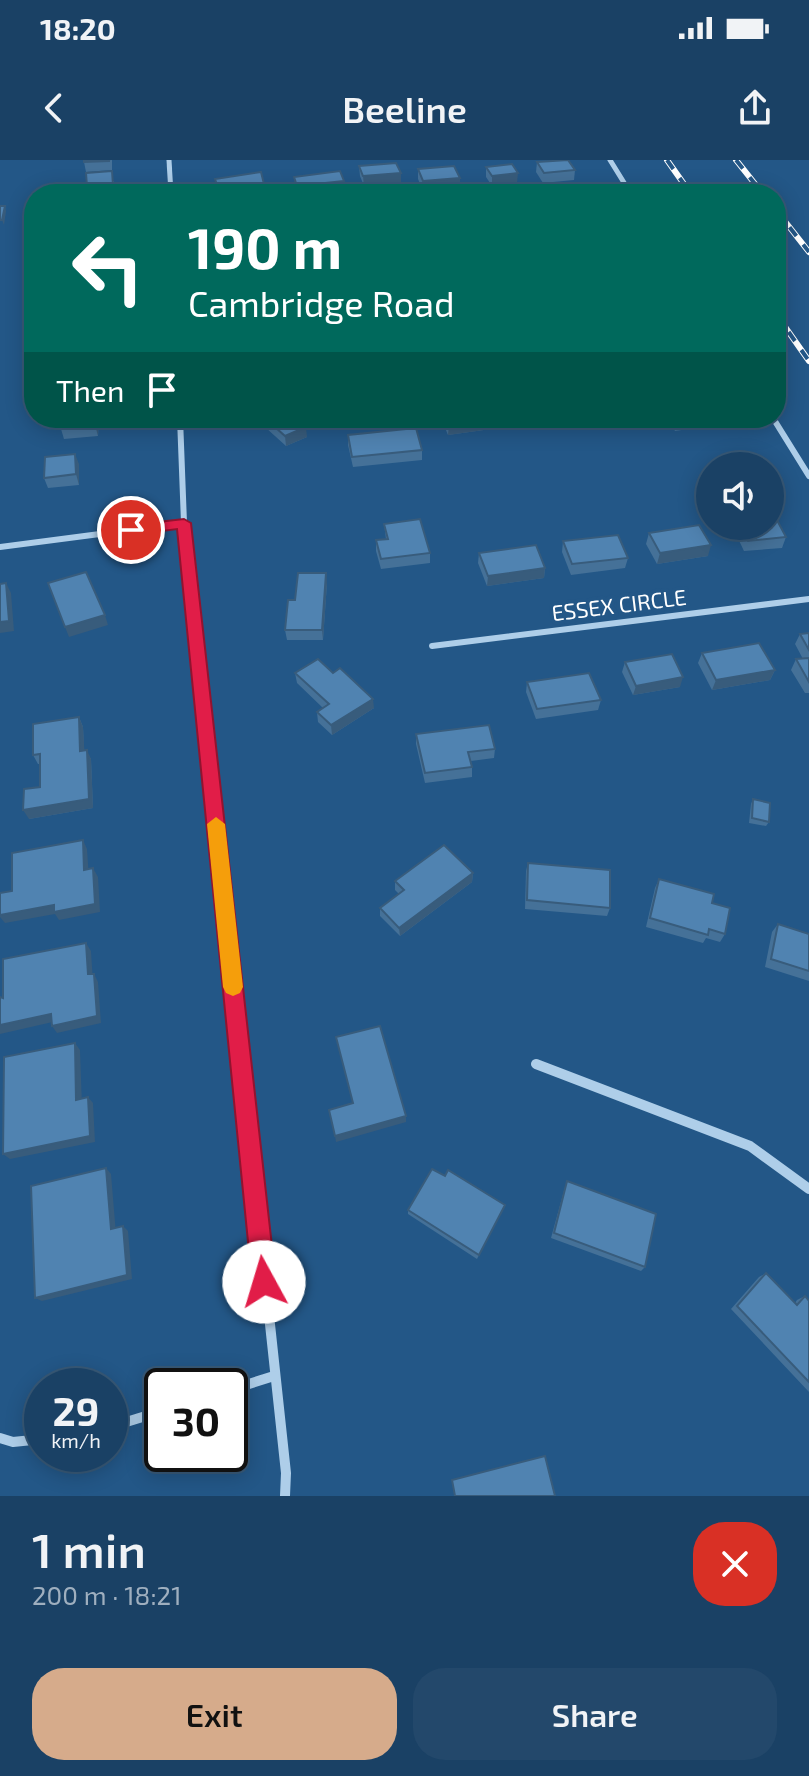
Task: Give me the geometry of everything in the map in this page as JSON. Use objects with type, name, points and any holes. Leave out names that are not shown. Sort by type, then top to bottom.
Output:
[{"type":"street","points":[[169,160],[170,184]]},
{"type":"street","points":[[610,160],[625,184]]},
{"type":"street","points":[[180,428],[184,523],[286,1473],[285,1496]]},
{"type":"street","points":[[779,428],[809,476]]},
{"type":"street","points":[[0,547],[184,523]]},
{"type":"street","name":"ESSEX CIRCLE","points":[[432,646],[809,599]]},
{"type":"street","points":[[536,1064],[750,1146],[809,1189]]},
{"type":"street","points":[[248,1384],[274,1376]]},
{"type":"street","points":[[0,1438],[13,1442],[24,1441]]},
{"type":"building","points":[[568,160],[575,170],[544,173],[537,162]]},
{"type":"building","points":[[396,163],[401,173],[363,176],[359,166]]},
{"type":"building","points":[[512,164],[518,173],[492,176],[486,167]]},
{"type":"building","points":[[454,166],[460,178],[423,181],[418,169]]},
{"type":"building","points":[[112,171],[113,184],[87,184],[86,173]]},
{"type":"building","points":[[340,171],[344,181],[296,184],[294,177]]},
{"type":"building","points":[[261,172],[264,184],[217,184],[215,179]]},
{"type":"building","points":[[0,206],[5,206],[2,220],[0,220]]},
{"type":"building","points":[[276,428],[304,428],[285,436]]},
{"type":"building","points":[[416,428],[422,450],[352,457],[348,435]]},
{"type":"building","points":[[75,454],[76,474],[44,478],[45,457]]},
{"type":"building","points":[[420,519],[430,553],[381,559],[376,540],[388,539],[384,524]]},
{"type":"building","points":[[696,525],[696,540],[708,540],[711,545],[660,553],[649,533]]},
{"type":"building","points":[[618,535],[628,558],[572,564],[563,541]]},
{"type":"building","points":[[536,545],[545,568],[488,576],[479,553]]},
{"type":"building","points":[[86,572],[105,615],[65,627],[48,583]]},
{"type":"building","points":[[298,573],[326,573],[322,630],[285,630],[288,600],[295,600]]},
{"type":"building","points":[[6,583],[9,621],[0,622],[0,584]]},
{"type":"building","points":[[809,633],[809,650],[800,634]]},
{"type":"building","points":[[759,643],[775,670],[716,680],[702,653]]},
{"type":"building","points":[[672,654],[683,677],[636,686],[625,662]]},
{"type":"building","points":[[809,658],[809,682],[796,659]]},
{"type":"building","points":[[318,659],[333,673],[340,668],[373,699],[331,725],[317,712],[329,704],[295,673]]},
{"type":"building","points":[[589,673],[601,700],[537,709],[527,682]]},
{"type":"building","points":[[79,717],[80,751],[87,750],[89,799],[23,810],[24,789],[40,787],[40,754],[33,755],[33,724]]},
{"type":"building","points":[[489,725],[495,749],[468,752],[472,767],[425,773],[416,734]]},
{"type":"building","points":[[753,799],[770,803],[769,822],[752,818]]},
{"type":"building","points":[[83,840],[84,870],[93,868],[95,904],[54,912],[54,905],[0,915],[0,893],[12,891],[12,853]]},
{"type":"building","points":[[444,845],[473,873],[399,928],[380,908],[404,890],[395,881]]},
{"type":"building","points":[[528,863],[610,870],[610,908],[527,900]]},
{"type":"building","points":[[659,879],[714,894],[712,903],[730,908],[725,934],[709,929],[708,935],[650,918]]},
{"type":"building","points":[[778,924],[809,934],[809,971],[771,959]]},
{"type":"building","points":[[86,943],[88,974],[94,974],[97,1016],[52,1026],[51,1014],[0,1025],[3,959]]},
{"type":"building","points":[[380,1026],[406,1116],[335,1136],[329,1110],[353,1103],[336,1037]]},
{"type":"building","points":[[75,1043],[76,1100],[88,1097],[90,1136],[3,1154],[4,1057]]},
{"type":"building","points":[[106,1168],[111,1229],[123,1226],[127,1275],[35,1298],[31,1186]]},
{"type":"building","points":[[432,1169],[445,1176],[448,1170],[505,1205],[479,1255],[408,1210]]},
{"type":"building","points":[[567,1181],[656,1214],[645,1267],[554,1233]]},
{"type":"building","points":[[766,1273],[797,1305],[805,1296],[809,1301],[809,1382],[737,1306]]},
{"type":"building","points":[[545,1456],[555,1496],[455,1496],[452,1480]]},
{"type":"railway","points":[[667,160],[684,184]]},
{"type":"railway","points":[[736,160],[755,184]]},
{"type":"railway","points":[[786,223],[809,252]]},
{"type":"railway","points":[[786,328],[809,361]]},
{"type":"slow traffic","points":[[216,824],[233,987]]},
{"type":"route","points":[[131,530],[184,523],[264,1282]]}]
